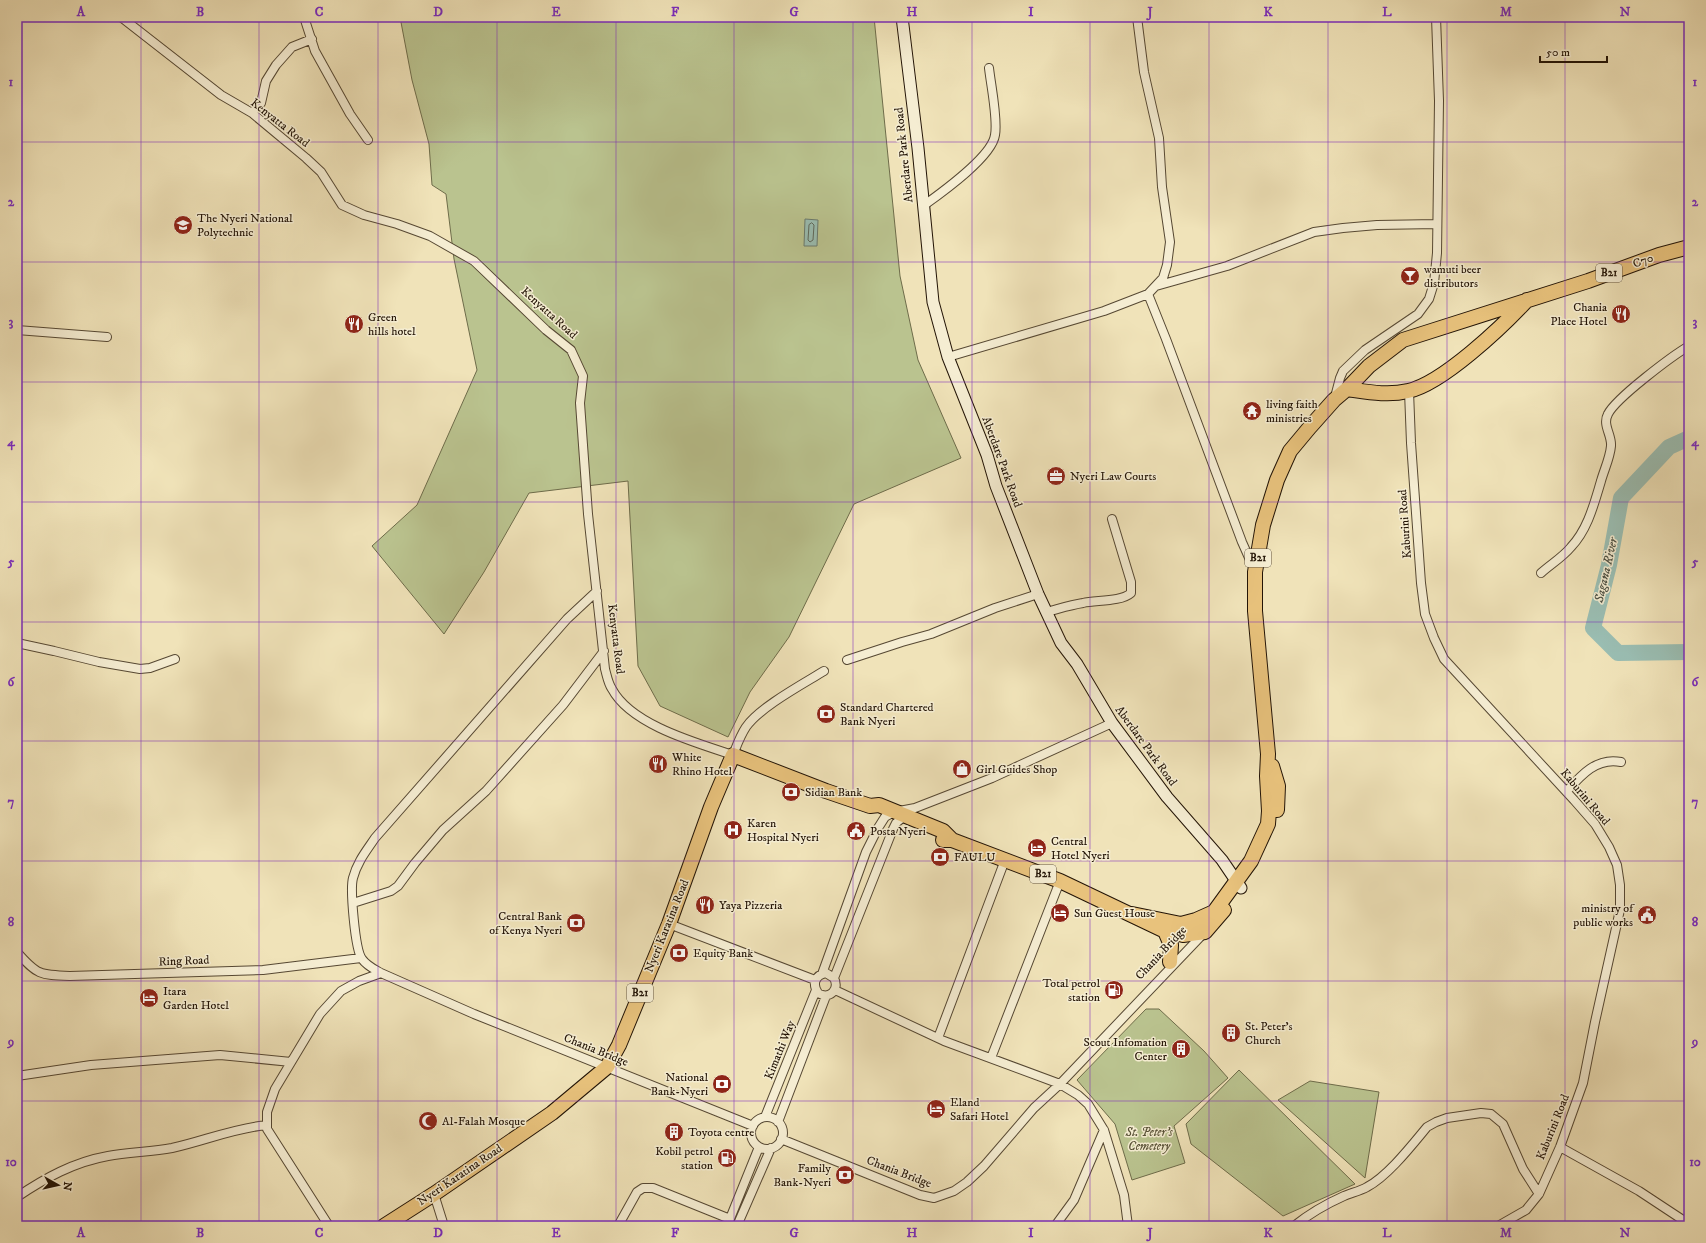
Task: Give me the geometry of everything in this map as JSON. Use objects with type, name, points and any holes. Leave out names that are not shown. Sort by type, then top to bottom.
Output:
[{"type":"highway","name":"C70","points":[[1529,299],[1588,281],[1660,255],[1689,247]]},
{"type":"highway","name":"B21","points":[[1347,389],[1390,394],[1409,391],[1432,381],[1461,360],[1503,325],[1529,299]]},
{"type":"highway","name":"B21","points":[[733,755],[826,791],[870,806],[879,805],[899,815],[943,831],[952,840],[1060,880],[1165,931],[1178,935],[1200,933],[1242,880],[1268,824],[1268,754],[1255,611],[1256,572],[1263,525],[1277,480],[1290,451],[1334,400],[1369,366],[1403,340],[1529,299]]},
{"type":"highway","name":"Nyeri Karatina Road","points":[[384,1226],[434,1194],[552,1113],[607,1067],[619,1045],[669,924],[711,807],[733,755]]},
{"type":"highway","name":"B21","points":[[1132,914],[1181,924],[1196,920],[1214,912],[1242,880]]},
{"type":"highway","points":[[1165,931],[1171,945],[1170,962]]},
{"type":"street","name":"Kenyatta Road","points":[[121,17],[221,96],[252,113],[321,172],[342,205],[364,215],[397,224],[430,236],[474,261],[546,330],[571,350],[583,376],[580,404],[588,514],[605,669],[611,689],[627,708],[650,724],[733,755]]},
{"type":"street","points":[[304,17],[315,51],[350,114],[368,140]]},
{"type":"street","name":"Aberdare Park Road","points":[[902,17],[933,302],[948,357],[1038,594],[1061,643],[1077,664],[1112,723],[1167,797],[1222,860],[1242,880]]},
{"type":"street","points":[[948,357],[1104,311],[1148,294],[1163,278],[1170,242],[1162,187],[1159,138],[1144,72],[1137,17]]},
{"type":"street","points":[[1334,400],[1341,374],[1353,361],[1374,343],[1418,314],[1426,303],[1434,283],[1437,253],[1440,101],[1436,17]]},
{"type":"street","points":[[252,113],[260,103],[266,81],[276,65],[292,47],[312,39]]},
{"type":"street","points":[[923,206],[966,173],[992,144],[996,130],[989,68]]},
{"type":"street","points":[[1156,286],[1227,266],[1314,232],[1377,225],[1437,224]]},
{"type":"street","points":[[1148,294],[1242,542],[1256,572]]},
{"type":"street","points":[[17,330],[107,336]]},
{"type":"street","points":[[1541,573],[1571,548],[1582,533],[1590,516],[1611,445],[1606,424],[1608,412],[1623,397],[1689,346]]},
{"type":"street","name":"Kaburini Road","points":[[1409,391],[1411,443],[1421,583],[1425,614],[1434,638],[1444,659],[1567,791],[1595,824],[1609,847],[1617,865],[1620,885],[1620,910],[1583,1083],[1560,1147],[1539,1194],[1526,1210],[1498,1226]]},
{"type":"street","points":[[1046,612],[1083,602],[1121,598],[1128,596],[1131,593],[1132,582],[1112,519]]},
{"type":"street","points":[[361,958],[355,933],[353,903],[353,878],[359,862],[375,838],[567,619],[597,591]]},
{"type":"street","points":[[847,660],[931,634],[995,608],[1038,594]]},
{"type":"street","points":[[17,643],[98,662],[140,669],[150,668],[175,659]]},
{"type":"street","points":[[353,903],[392,892],[398,886],[442,830],[486,791],[563,705],[604,651]]},
{"type":"street","points":[[733,755],[747,726],[758,715],[824,671]]},
{"type":"street","points":[[822,974],[829,974],[836,982],[835,990],[826,996],[820,994],[816,990],[814,985],[815,980],[822,974],[866,852],[878,828],[899,815],[992,778],[1112,723]]},
{"type":"street","points":[[1567,791],[1577,780],[1599,763],[1612,760],[1621,762]]},
{"type":"street","points":[[834,978],[899,815]]},
{"type":"street","points":[[938,1038],[1005,860]]},
{"type":"street","points":[[991,1058],[1060,880]]},
{"type":"street","name":"Chania Bridge","points":[[1127,1012],[1149,992],[1200,933],[1214,912]]},
{"type":"street","points":[[669,924],[815,980]]},
{"type":"street","name":"Chania Bridge","points":[[781,1139],[920,1195],[934,1198],[954,1191],[967,1182],[984,1166],[1034,1108],[1060,1084],[1127,1012],[1146,988],[1170,962],[1200,933]]},
{"type":"street","name":"Ring Road","points":[[17,952],[37,972],[45,975],[70,976],[263,970],[361,958]]},
{"type":"street","name":"Chania Bridge","points":[[361,958],[369,967],[381,973],[474,1014],[753,1126]]},
{"type":"street","points":[[329,1226],[267,1129],[267,1112],[275,1089],[320,1014],[340,991],[381,973]]},
{"type":"street","name":"Kimathi Way","points":[[766,1118],[816,990]]},
{"type":"street","points":[[835,990],[938,1038],[1060,1084],[1078,1095],[1088,1104],[1104,1130],[1124,1195],[1128,1226]]},
{"type":"street","name":"Kimathi Way","points":[[778,1122],[826,996]]},
{"type":"street","points":[[17,1076],[91,1065],[220,1055],[291,1062]]},
{"type":"street","points":[[1294,1226],[1307,1216],[1329,1203],[1366,1188],[1374,1183],[1427,1127],[1447,1118],[1481,1113],[1491,1114],[1503,1124],[1523,1169],[1539,1194]]},
{"type":"street","points":[[766,1118],[772,1118],[778,1122],[782,1130],[781,1139],[777,1145],[770,1148],[758,1147],[751,1135],[753,1126],[758,1120],[766,1118]]},
{"type":"street","points":[[17,1197],[71,1166],[89,1160],[110,1155],[142,1153],[173,1148],[248,1127],[267,1125]]},
{"type":"street","points":[[1055,1226],[1074,1200],[1104,1130]]},
{"type":"street","points":[[618,1226],[636,1192],[643,1188],[652,1188],[728,1222],[758,1147]]},
{"type":"street","points":[[1560,1147],[1639,1191],[1689,1224]]},
{"type":"street","points":[[738,1226],[770,1148]]},
{"type":"street","points":[[434,1194],[444,1226]]},
{"type":"green space","points":[[400,17],[874,17],[900,276],[918,360],[961,458],[854,504],[789,637],[750,692],[728,737],[660,706],[638,666],[628,481],[529,493],[484,572],[444,634],[372,546],[417,505],[477,370],[454,259],[446,194],[432,185],[429,144],[412,80]]},
{"type":"green space","name":"St. Peter's Cemetery","points":[[1146,1009],[1159,1009],[1204,1051],[1228,1078],[1174,1126],[1185,1163],[1132,1180],[1115,1124],[1077,1080]]},
{"type":"green space","points":[[1239,1070],[1355,1184],[1283,1216],[1191,1144],[1186,1124]]},
{"type":"green space","points":[[1310,1081],[1379,1092],[1365,1178],[1278,1100]]},
{"type":"water","points":[[805,219],[818,220],[817,246],[804,246]]},
{"type":"waterway","name":"Sagana River","points":[[1689,438],[1669,447],[1621,498],[1609,565],[1593,628],[1618,653],[1689,652]]},
{"type":"place","name":"The Nyeri National Polytechnic","points":[[183,225]]},
{"type":"place","name":"wamuti beer distributors","points":[[1410,276]]},
{"type":"place","name":"Chania Place Hotel","points":[[1621,314]]},
{"type":"place","name":"Green hills hotel","points":[[354,324]]},
{"type":"place","name":"living faith ministries","points":[[1252,411]]},
{"type":"place","name":"Nyeri Law Courts","points":[[1056,476]]},
{"type":"place","name":"Standard Chartered Bank Nyeri","points":[[826,714]]},
{"type":"place","name":"White Rhino Hotel","points":[[658,764]]},
{"type":"place","name":"Girl Guides Shop","points":[[962,769]]},
{"type":"place","name":"Sidian Bank","points":[[791,792]]},
{"type":"place","name":"Karen Hospital Nyeri","points":[[733,830]]},
{"type":"place","name":"Posta Nyeri","points":[[856,831]]},
{"type":"place","name":"Central Hotel Nyeri","points":[[1037,848]]},
{"type":"place","name":"FAULU","points":[[940,857]]},
{"type":"place","name":"Yaya Pizzeria","points":[[705,905]]},
{"type":"place","name":"Sun Guest House","points":[[1060,913]]},
{"type":"place","name":"ministry of public works","points":[[1647,915]]},
{"type":"place","name":"Central Bank of Kenya Nyeri","points":[[576,923]]},
{"type":"place","name":"Equity Bank","points":[[679,953]]},
{"type":"place","name":"Total petrol station","points":[[1114,990]]},
{"type":"place","name":"Itara Garden Hotel","points":[[149,998]]},
{"type":"place","name":"St. Peter's Church","points":[[1231,1033]]},
{"type":"place","name":"Scout Infomation Center","points":[[1181,1049]]},
{"type":"place","name":"National Bank-Nyeri","points":[[722,1084]]},
{"type":"place","name":"Eland Safari Hotel","points":[[936,1109]]},
{"type":"place","name":"Al-Falah Mosque","points":[[428,1121]]},
{"type":"place","name":"Toyota centre","points":[[674,1132]]},
{"type":"place","name":"Kobil petrol station","points":[[727,1158]]},
{"type":"place","name":"Family Bank-Nyeri","points":[[845,1175]]}]
